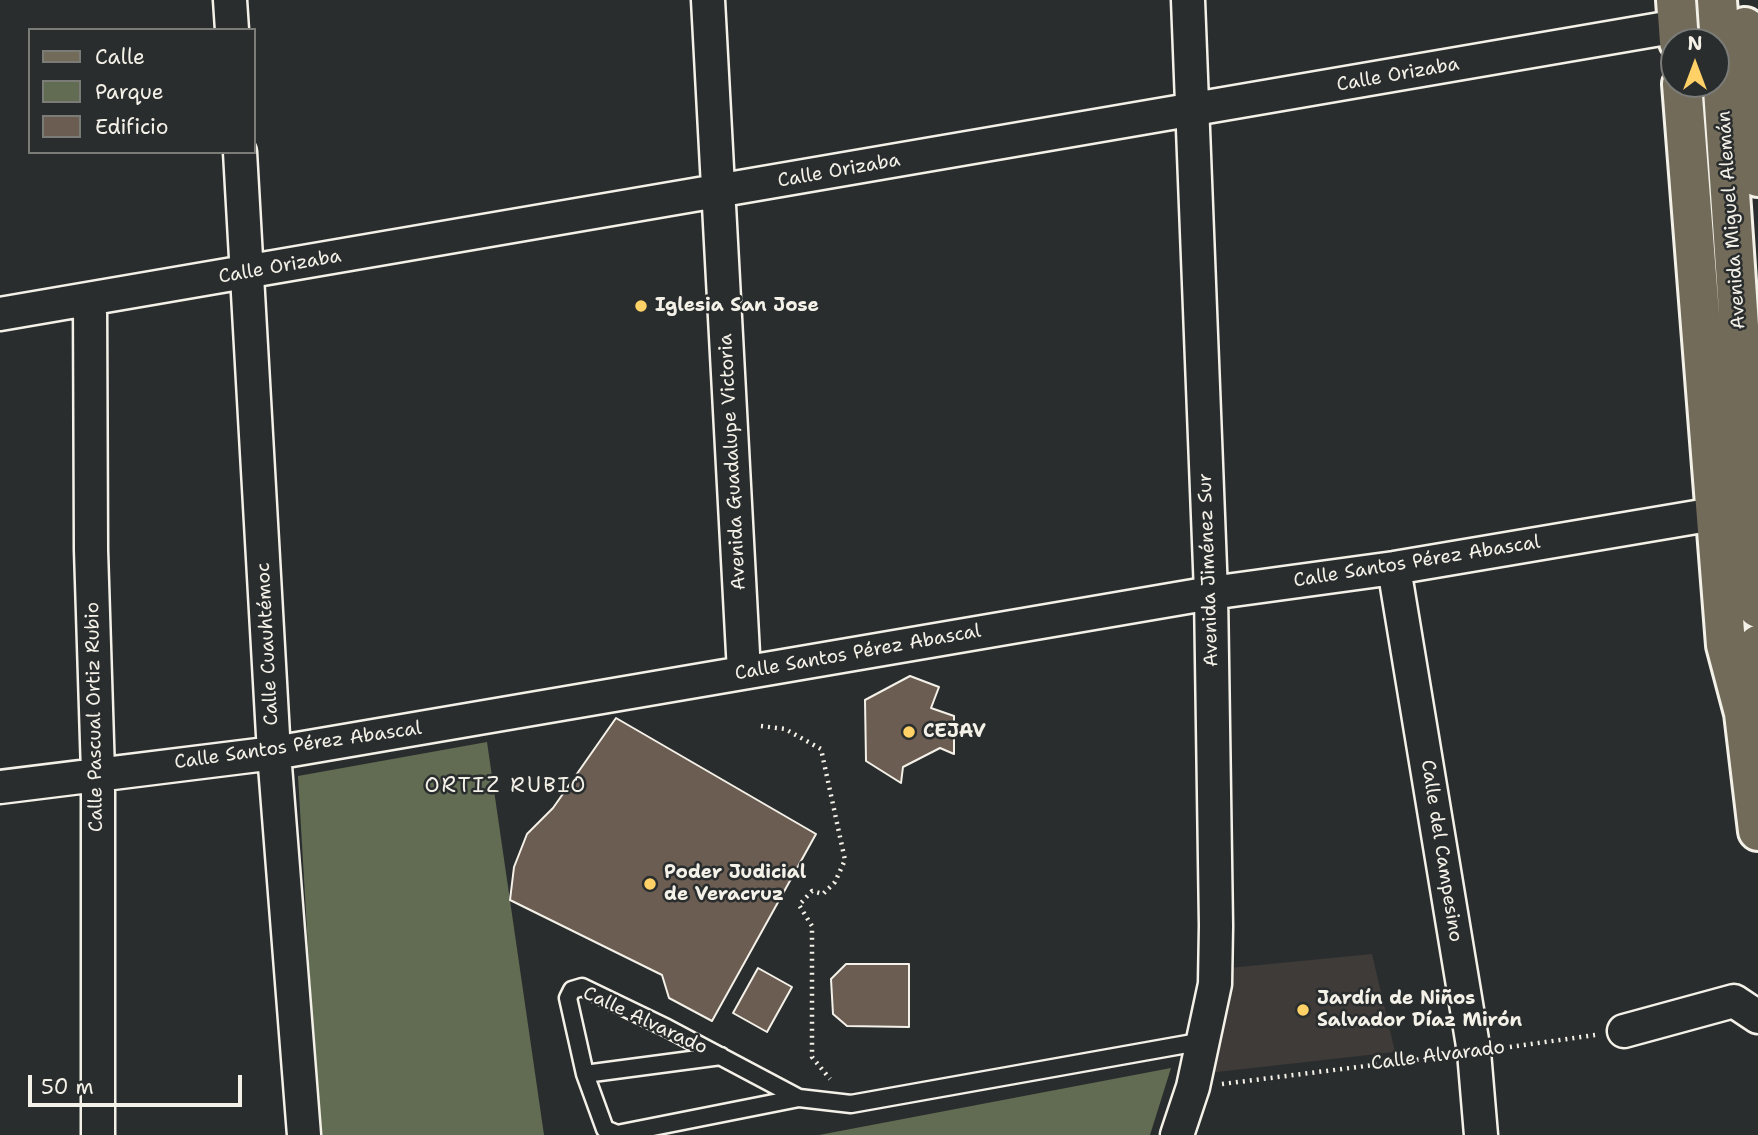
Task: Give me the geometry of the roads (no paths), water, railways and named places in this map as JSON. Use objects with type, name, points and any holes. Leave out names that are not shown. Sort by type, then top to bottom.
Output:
[{"type":"main road","name":"Avenida Miguel Alemán","points":[[1717,0],[1734,48],[1758,177]]},
{"type":"main road","name":"Avenida Miguel Alemán","points":[[1744,0],[1734,48],[1758,608]]},
{"type":"main road","points":[[1683,98],[1726,645],[1744,713],[1758,831]]},
{"type":"main road","points":[[1744,713],[1758,645]]},
{"type":"street","points":[[230,0],[232,28]]},
{"type":"street","name":"Avenida Guadalupe Victoria","points":[[708,0],[744,672]]},
{"type":"street","name":"Avenida Jiménez Sur","points":[[1177,1135],[1193,1087],[1215,984],[1211,593],[1188,0]]},
{"type":"street","name":"Calle Orizaba","points":[[0,314],[1192,111],[1678,23]]},
{"type":"street","name":"Calle Cuauhtémoc","points":[[240,154],[274,753],[304,1135]]},
{"type":"street","name":"Calle Pascual Ortiz Rubio","points":[[90,299],[91,550],[98,773],[98,1135]]},
{"type":"street","name":"Calle Santos Pérez Abascal","points":[[0,787],[274,753],[1211,593],[1394,568],[1714,513]]},
{"type":"street","name":"Calle del Campesino","points":[[1394,568],[1474,1052],[1481,1135]]},
{"type":"street","points":[[1624,1031],[1734,1001],[1758,1017]]},
{"type":"lane","name":"Calle Alvarado","points":[[799,1098],[582,987],[572,990],[568,998],[585,1074],[605,1129],[617,1134],[799,1098],[851,1104],[1204,1041]]},
{"type":"lane","points":[[585,1074],[721,1056]]},
{"type":"place","name":"Iglesia San Jose","points":[[641,306]]},
{"type":"place","name":"CEJAV","points":[[909,732]]},
{"type":"place","name":"Poder Judicial de Veracruz","points":[[650,884]]},
{"type":"place","name":"Jardín de Niños Salvador Díaz Mirón","points":[[1303,1010]]},
{"type":"district","name":"ORTIZ RUBIO","points":[[506,787]]}]
